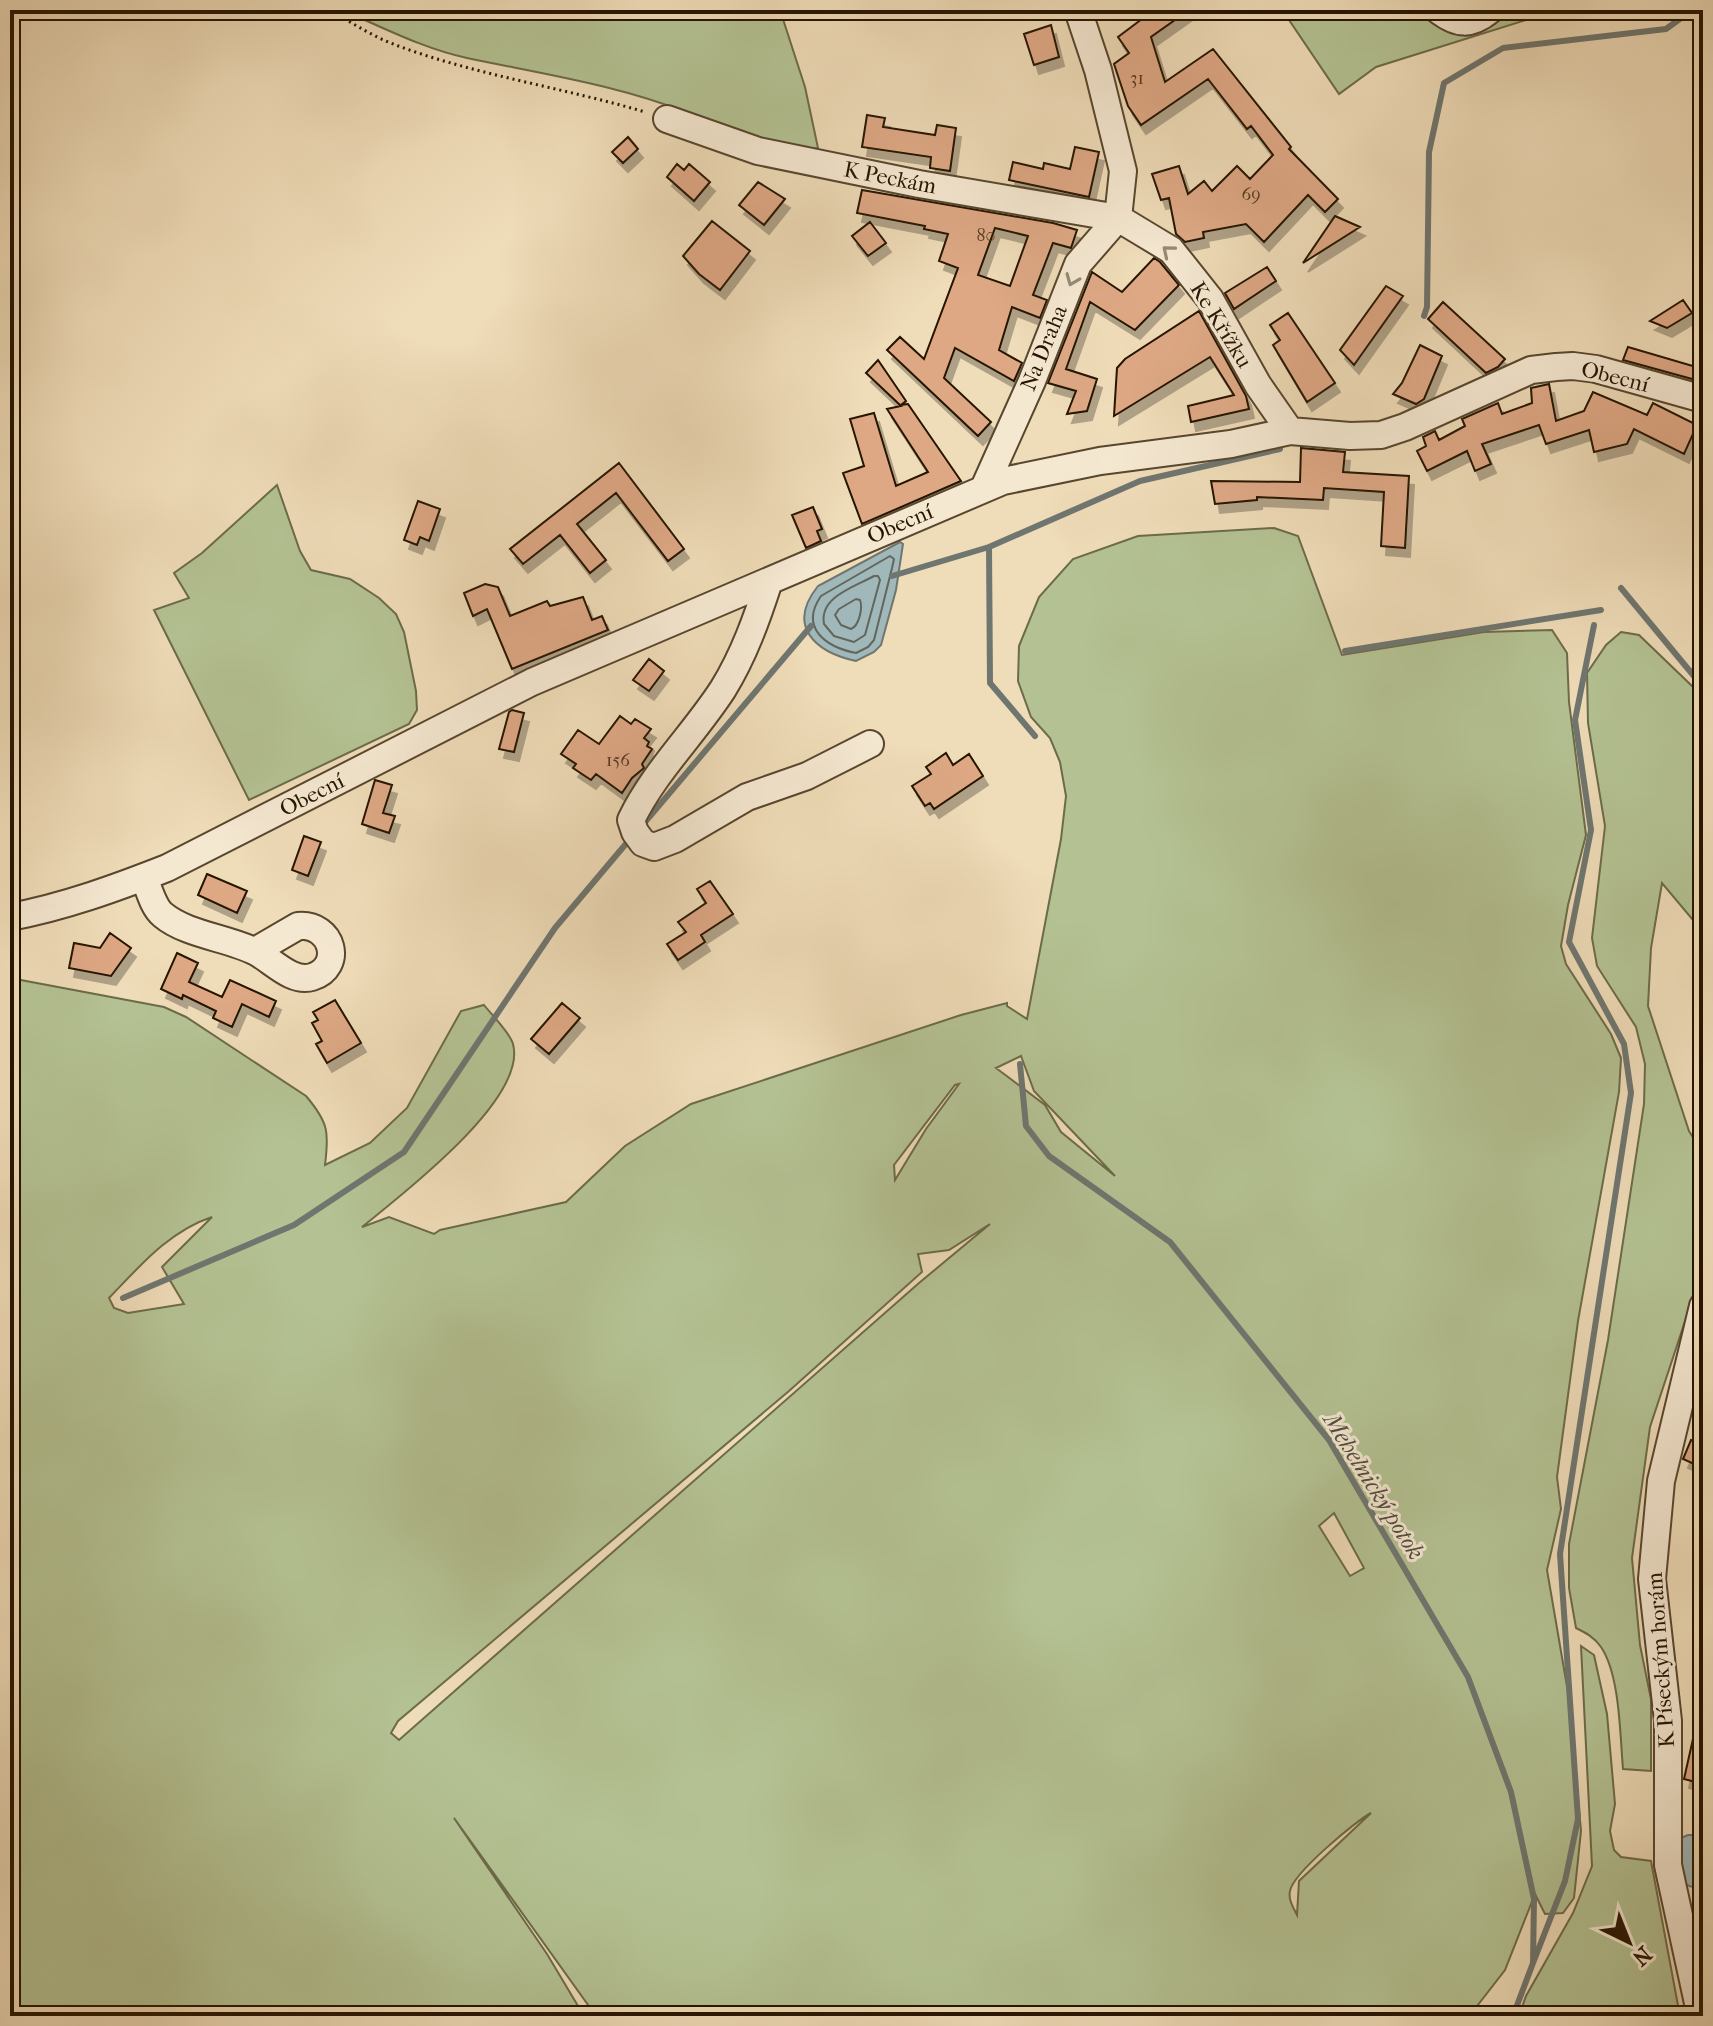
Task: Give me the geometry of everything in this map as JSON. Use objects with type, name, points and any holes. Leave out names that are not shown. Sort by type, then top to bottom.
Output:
[{"type":"street","points":[[1078,10],[1098,70],[1123,171],[1118,218]]},
{"type":"street","points":[[1438,10],[1451,20],[1471,23],[1490,10]]},
{"type":"street","name":"K Peckám","points":[[667,119],[758,151],[919,184],[1118,218]]},
{"type":"street","name":"Ke Křížku","points":[[1118,218],[1171,250],[1210,299],[1258,385],[1290,431]]},
{"type":"street","name":"Na Draha","points":[[984,488],[1032,381],[1078,264],[1118,218]]},
{"type":"street","name":"Obecní","points":[[10,917],[43,911],[144,877],[532,682],[984,488],[1100,461],[1231,444],[1290,431],[1381,435],[1531,370],[1573,366],[1596,369],[1703,399]]},
{"type":"street","points":[[769,581],[752,632],[723,688],[641,799],[631,820],[635,832],[643,843],[654,847],[675,839],[747,797],[807,776],[870,744]]},
{"type":"street","points":[[144,877],[163,915],[184,926],[255,951]]},
{"type":"street","name":"K Píseckým horám","points":[[1697,2016],[1698,2003],[1668,1865],[1668,1721],[1652,1579],[1661,1481],[1703,1306]]},
{"type":"path","points":[[328,10],[388,41],[479,70],[589,95],[667,119]]},
{"type":"green space","points":[[342,10],[780,10],[805,87],[818,148],[789,148],[772,144],[636,95],[451,54]]},
{"type":"green space","points":[[1558,10],[1376,67],[1339,94],[1283,11]]},
{"type":"green space","points":[[277,485],[300,551],[311,570],[350,579],[379,598],[396,614],[404,632],[417,710],[409,724],[249,800],[154,610],[189,598],[174,573],[202,553]]},
{"type":"green space","points":[[1274,528],[1298,536],[1342,655],[1484,632],[1552,630],[1567,653],[1569,702],[1586,835],[1561,946],[1566,964],[1611,1034],[1621,1058],[1619,1092],[1578,1321],[1557,1477],[1561,1509],[1547,1570],[1569,1698],[1581,1831],[1574,1898],[1563,1913],[1545,1914],[1535,1894],[1505,1970],[1474,2010],[1488,2016],[596,2016],[454,1818],[547,1954],[584,2016],[10,2016],[10,978],[164,1007],[186,1017],[306,1096],[326,1129],[325,1165],[370,1143],[407,1108],[461,1011],[484,1005],[513,1044],[512,1066],[501,1091],[458,1144],[362,1227],[389,1217],[434,1234],[440,1230],[566,1202],[625,1146],[691,1104],[961,1015],[1007,1003],[1027,1019],[1061,839],[1066,796],[1060,762],[1050,738],[1031,717],[1018,681],[1019,646],[1039,597],[1073,559],[1138,536]],"holes":[[[1021,1056],[1034,1091],[1115,1176],[1061,1132],[1045,1105],[996,1068]],[[959,1084],[926,1129],[895,1180],[894,1165],[955,1085]],[[212,1217],[162,1267],[184,1304],[128,1313],[114,1308],[109,1298],[156,1251],[182,1231]],[[990,1224],[399,1740],[391,1733],[398,1721],[789,1391],[922,1272],[918,1254],[949,1250]],[[1334,1513],[1364,1568],[1350,1576],[1319,1526]],[[1371,1813],[1299,1881],[1297,1915],[1290,1897],[1294,1883],[1313,1860]]]},
{"type":"green space","points":[[1621,632],[1639,635],[1703,700],[1703,932],[1662,883],[1651,948],[1648,1006],[1689,1131],[1703,1153],[1703,1267],[1650,1427],[1632,1558],[1640,1645],[1651,1699],[1651,1771],[1623,1769],[1612,1673],[1598,1644],[1576,1628],[1569,1588],[1569,1544],[1608,1340],[1644,1104],[1645,1064],[1636,1027],[1597,966],[1592,938],[1605,826],[1588,723],[1587,673],[1606,645]]},
{"type":"green space","points":[[1581,1646],[1594,1655],[1607,1714],[1615,1804],[1610,1831],[1614,1850],[1621,1857],[1651,1861],[1680,2016],[1628,2012],[1627,2016],[1519,2016],[1526,1996],[1573,1913],[1592,1866]]},
{"type":"water","points":[[900,542],[903,544],[896,590],[881,645],[856,661],[841,657],[818,644],[805,625],[805,613],[818,586]]},
{"type":"water","points":[[1695,1835],[1703,1842],[1703,1885],[1695,1888],[1684,1884],[1677,1848],[1681,1838]]},
{"type":"building","points":[[1154,10],[1189,10],[1151,37],[1165,82],[1213,49],[1291,147],[1289,149],[1338,199],[1325,212],[1308,195],[1264,242],[1246,224],[1203,232],[1204,238],[1185,242],[1176,234],[1169,198],[1161,200],[1152,174],[1179,166],[1188,194],[1204,181],[1212,191],[1237,166],[1250,179],[1273,155],[1251,126],[1247,129],[1208,79],[1141,125],[1128,106],[1114,64],[1129,53],[1118,37]]},
{"type":"building","points":[[1051,25],[1059,57],[1034,65],[1024,34]]},
{"type":"building","points":[[867,115],[885,118],[883,127],[935,135],[937,125],[956,128],[950,171],[930,168],[931,157],[862,147]]},
{"type":"building","points":[[628,137],[638,149],[623,163],[612,152]]},
{"type":"building","points":[[1075,147],[1099,152],[1089,197],[1009,180],[1013,162],[1043,169],[1044,163],[1070,169]]},
{"type":"building","points":[[677,164],[684,170],[689,164],[710,182],[694,201],[667,177]]},
{"type":"building","points":[[758,182],[785,199],[764,225],[739,205]]},
{"type":"building","points":[[862,190],[1053,223],[1077,230],[1071,248],[1053,243],[1033,295],[1047,300],[1040,318],[1012,307],[999,350],[1022,363],[1014,381],[955,348],[944,378],[991,422],[978,436],[887,350],[900,337],[924,359],[958,268],[939,261],[948,234],[924,229],[925,226],[857,213]],"holes":[[[995,228],[1028,236],[1010,286],[978,275]]]},
{"type":"building","points":[[1335,216],[1360,227],[1303,263]]},
{"type":"building","points":[[712,221],[750,251],[720,290],[699,274],[683,256]]},
{"type":"building","points":[[870,222],[886,243],[868,256],[852,236]]},
{"type":"building","points":[[1154,258],[1179,285],[1135,330],[1090,302],[1066,369],[1097,379],[1087,411],[1067,414],[1076,391],[1048,383],[1092,272],[1122,292]]},
{"type":"building","points":[[1267,267],[1276,281],[1234,309],[1225,293]]},
{"type":"building","points":[[1386,286],[1403,296],[1354,365],[1340,350]]},
{"type":"building","points":[[1683,300],[1692,313],[1667,328],[1650,321]]},
{"type":"building","points":[[1443,302],[1505,359],[1498,367],[1486,373],[1428,319]]},
{"type":"building","points":[[1199,311],[1246,396],[1249,409],[1191,422],[1188,406],[1234,395],[1210,357],[1114,416],[1117,368],[1125,359]]},
{"type":"building","points":[[1288,313],[1335,383],[1307,402],[1273,345],[1280,340],[1270,325]]},
{"type":"building","points":[[1420,345],[1442,356],[1424,399],[1416,404],[1393,394],[1402,383]]},
{"type":"building","points":[[1628,347],[1703,369],[1703,382],[1623,360]]},
{"type":"building","points":[[878,360],[906,401],[901,405],[908,404],[961,481],[862,524],[843,473],[864,466],[850,419],[874,413],[896,486],[928,472],[887,409],[901,406],[866,373]]},
{"type":"building","points":[[1549,384],[1556,421],[1584,411],[1593,392],[1647,415],[1653,403],[1697,425],[1684,454],[1634,429],[1627,444],[1594,452],[1589,430],[1546,444],[1539,425],[1482,444],[1491,464],[1475,471],[1467,451],[1427,471],[1417,451],[1426,446],[1423,437],[1435,431],[1439,440],[1465,426],[1462,419],[1498,403],[1502,414],[1532,403],[1531,388]]},
{"type":"building","points":[[1301,448],[1345,452],[1343,472],[1409,476],[1405,548],[1381,546],[1384,492],[1324,488],[1323,500],[1257,497],[1257,500],[1215,504],[1211,481],[1300,482]]},
{"type":"building","points":[[619,463],[684,549],[668,561],[616,493],[577,524],[606,560],[590,573],[560,535],[523,564],[510,549]]},
{"type":"building","points":[[418,501],[440,509],[429,541],[420,537],[417,545],[404,540]]},
{"type":"building","points":[[813,507],[822,529],[817,531],[821,541],[806,548],[792,515]]},
{"type":"building","points":[[485,584],[498,587],[510,616],[547,601],[550,606],[583,597],[592,620],[602,616],[608,630],[512,669],[487,609],[473,616],[464,593]]},
{"type":"building","points":[[649,659],[664,671],[649,691],[633,680]]},
{"type":"building","points":[[512,710],[524,713],[514,752],[499,749]]},
{"type":"building","points":[[620,716],[631,724],[635,719],[651,729],[644,738],[652,749],[642,764],[644,768],[632,778],[622,793],[596,774],[591,780],[573,768],[576,764],[561,754],[578,730],[599,744]]},
{"type":"building","points":[[946,753],[953,765],[969,754],[983,776],[934,809],[930,803],[925,806],[912,786],[931,774],[926,767]]},
{"type":"building","points":[[375,780],[392,785],[383,813],[395,816],[389,833],[362,824]]},
{"type":"building","points":[[304,836],[321,842],[308,876],[292,870]]},
{"type":"building","points":[[207,874],[247,891],[237,913],[198,895]]},
{"type":"building","points":[[710,881],[733,914],[701,935],[705,942],[678,960],[667,944],[686,932],[678,922],[706,903],[697,889]]},
{"type":"building","points":[[110,933],[131,948],[111,976],[69,968],[74,943],[100,948]]},
{"type":"building","points":[[177,953],[198,963],[189,982],[222,997],[230,980],[276,1001],[269,1017],[242,1004],[232,1027],[213,1018],[216,1011],[183,995],[182,999],[161,989]]},
{"type":"building","points":[[335,1000],[361,1043],[327,1063],[316,1044],[322,1041],[312,1023],[318,1020],[313,1012]]},
{"type":"building","points":[[562,1003],[580,1018],[549,1054],[531,1039]]},
{"type":"building","points":[[1691,1440],[1703,1446],[1703,1468],[1683,1459]]},
{"type":"building","points":[[1697,1721],[1703,1722],[1703,1784],[1684,1779]]},
{"type":"waterway","points":[[1424,316],[1427,307],[1429,152],[1444,83],[1503,48],[1666,29],[1692,10]]},
{"type":"waterway","points":[[1035,736],[990,683],[989,547],[1140,481],[1280,449]]},
{"type":"waterway","points":[[892,576],[989,547]]},
{"type":"waterway","points":[[1621,588],[1703,687]]},
{"type":"waterway","points":[[1345,651],[1601,610]]},
{"type":"waterway","points":[[1533,1963],[1565,1881],[1578,1819],[1560,1554],[1631,1093],[1624,1044],[1569,942],[1591,830],[1575,720],[1594,625]]},
{"type":"waterway","points":[[640,828],[811,626]]},
{"type":"waterway","points":[[123,1298],[294,1225],[404,1152],[555,928],[630,839]]},
{"type":"waterway","name":"Mehelnický potok","points":[[1020,1064],[1026,1126],[1049,1156],[1170,1242],[1329,1440],[1468,1677],[1511,1792],[1534,1899],[1533,1963],[1513,2016]]}]
